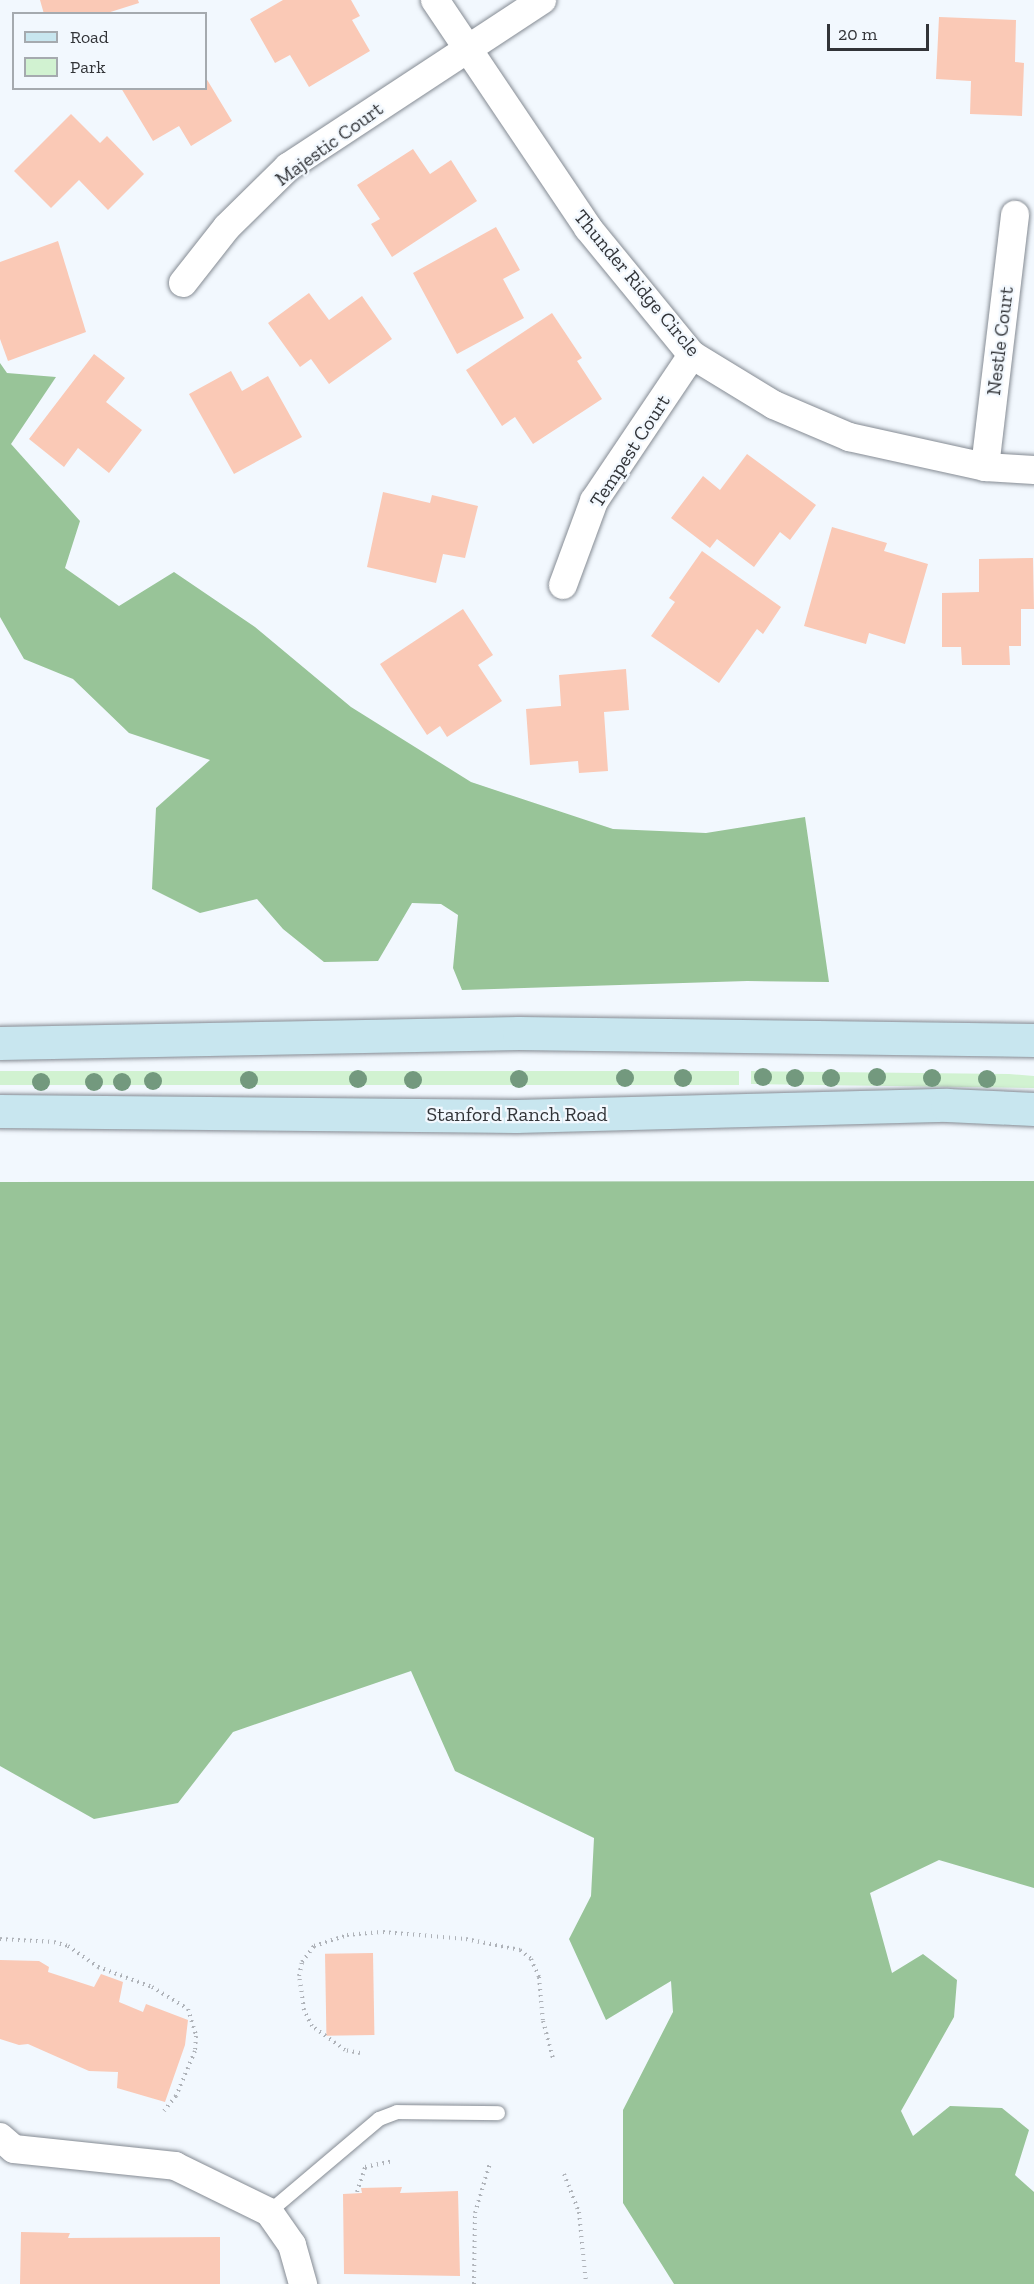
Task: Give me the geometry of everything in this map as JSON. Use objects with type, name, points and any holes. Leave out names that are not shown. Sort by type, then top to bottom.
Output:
[{"type":"main road","points":[[0,1043],[519,1033],[1034,1040]]},
{"type":"main road","name":"Stanford Ranch Road","points":[[0,1111],[516,1116],[947,1105],[1034,1108]]},
{"type":"street","name":"Thunder Ridge Circle","points":[[435,0],[588,228],[692,355],[774,405],[849,437],[985,467],[1034,470]]},
{"type":"street","name":"Majestic Court","points":[[183,283],[227,227],[288,167],[542,0]]},
{"type":"street","name":"Nestle Court","points":[[985,467],[1015,215]]},
{"type":"street","name":"Tempest Court","points":[[563,585],[594,501],[692,355]]},
{"type":"street","points":[[0,2137],[14,2149],[175,2166],[269,2212],[292,2246],[303,2284]]},
{"type":"lane","points":[[269,2212],[379,2118],[397,2112],[498,2113]]},
{"type":"path","points":[[360,2052],[345,2050],[312,2026],[304,2010],[299,1976],[302,1962],[314,1946],[347,1935],[383,1932],[466,1940],[520,1950],[531,1959],[539,1977],[543,2021],[553,2059]]},
{"type":"path","points":[[0,1939],[54,1942],[68,1946],[98,1967],[152,1987],[188,2009],[196,2036],[195,2051],[176,2096],[164,2112]]},
{"type":"path","points":[[357,2192],[360,2172],[365,2167],[393,2161]]},
{"type":"path","points":[[474,2284],[475,2213],[490,2163]]},
{"type":"path","points":[[564,2174],[579,2212],[586,2284]]},
{"type":"green space","points":[[0,363],[7,373],[56,377],[11,444],[80,521],[65,568],[119,606],[174,572],[255,627],[351,707],[471,782],[613,829],[706,833],[805,817],[829,982],[747,981],[462,990],[453,968],[458,915],[441,904],[412,903],[378,961],[324,962],[283,929],[257,899],[200,913],[152,889],[156,808],[210,760],[129,733],[73,679],[24,659],[0,617]]},
{"type":"green space","points":[[0,1071],[739,1071],[739,1085],[0,1085]]},
{"type":"green space","points":[[751,1071],[1009,1074],[1034,1076],[1034,1088],[751,1084]]},
{"type":"green space","points":[[1034,1181],[1034,1888],[939,1860],[870,1893],[892,1973],[923,1954],[957,1980],[954,2017],[901,2111],[913,2136],[950,2106],[1002,2108],[1029,2130],[1015,2175],[1034,2192],[1034,2284],[674,2284],[623,2203],[623,2110],[673,2012],[671,1981],[606,2020],[569,1939],[591,1896],[594,1838],[455,1771],[411,1671],[233,1732],[178,1803],[94,1819],[0,1766],[0,1182]]},
{"type":"building","points":[[40,0],[138,0],[139,3],[110,12],[43,12]]},
{"type":"building","points":[[283,0],[351,0],[360,16],[352,20],[370,51],[309,87],[290,55],[275,63],[250,19]]},
{"type":"building","points":[[939,17],[1016,20],[1015,62],[1024,63],[1022,116],[970,114],[971,81],[936,79]]},
{"type":"building","points":[[207,80],[232,121],[191,146],[179,126],[153,141],[122,90],[207,90]]},
{"type":"building","points":[[71,114],[100,143],[107,136],[144,174],[108,210],[79,180],[51,208],[14,171]]},
{"type":"building","points":[[413,149],[430,174],[451,160],[477,201],[392,257],[371,224],[380,219],[357,185]]},
{"type":"building","points":[[496,227],[520,270],[503,279],[524,318],[457,354],[413,273]]},
{"type":"building","points":[[58,241],[86,332],[8,361],[0,339],[0,262]]},
{"type":"building","points":[[309,293],[329,320],[362,296],[392,339],[329,384],[311,359],[300,367],[268,323]]},
{"type":"building","points":[[552,313],[582,358],[577,361],[602,399],[533,444],[515,417],[502,426],[466,370]]},
{"type":"building","points":[[94,354],[125,378],[106,402],[142,430],[109,473],[78,448],[64,467],[29,439]]},
{"type":"building","points":[[231,371],[242,391],[268,376],[302,437],[234,474],[189,394]]},
{"type":"building","points":[[747,454],[816,505],[790,540],[780,532],[754,567],[717,539],[710,548],[671,518],[703,476],[720,490]]},
{"type":"building","points":[[383,492],[430,503],[432,495],[478,506],[465,558],[443,554],[436,583],[367,567]]},
{"type":"building","points":[[832,527],[887,543],[884,551],[928,564],[905,644],[869,633],[866,644],[804,626]]},
{"type":"building","points":[[702,551],[781,607],[763,634],[757,629],[719,683],[651,636],[675,602],[669,598]]},
{"type":"building","points":[[1033,558],[1034,609],[1021,609],[1021,646],[1009,646],[1010,665],[962,665],[961,647],[942,647],[942,593],[979,592],[979,559]]},
{"type":"building","points":[[463,609],[493,655],[478,665],[502,701],[447,737],[440,726],[427,735],[380,664]]},
{"type":"building","points":[[626,669],[629,710],[604,712],[608,771],[579,773],[578,761],[530,765],[526,709],[561,706],[559,675]]},
{"type":"building","points":[[373,1953],[374,2035],[326,2036],[325,1954]]},
{"type":"building","points":[[0,1960],[39,1961],[49,1967],[48,1972],[94,1987],[101,1974],[123,1982],[119,2002],[143,2012],[146,2004],[188,2020],[185,2045],[165,2102],[117,2088],[118,2072],[89,2071],[28,2044],[19,2045],[0,2039]]},
{"type":"building","points":[[402,2187],[400,2193],[458,2191],[460,2276],[344,2274],[343,2194],[362,2193],[361,2188]]},
{"type":"building","points":[[21,2232],[70,2233],[68,2238],[220,2237],[220,2284],[20,2284]]}]
